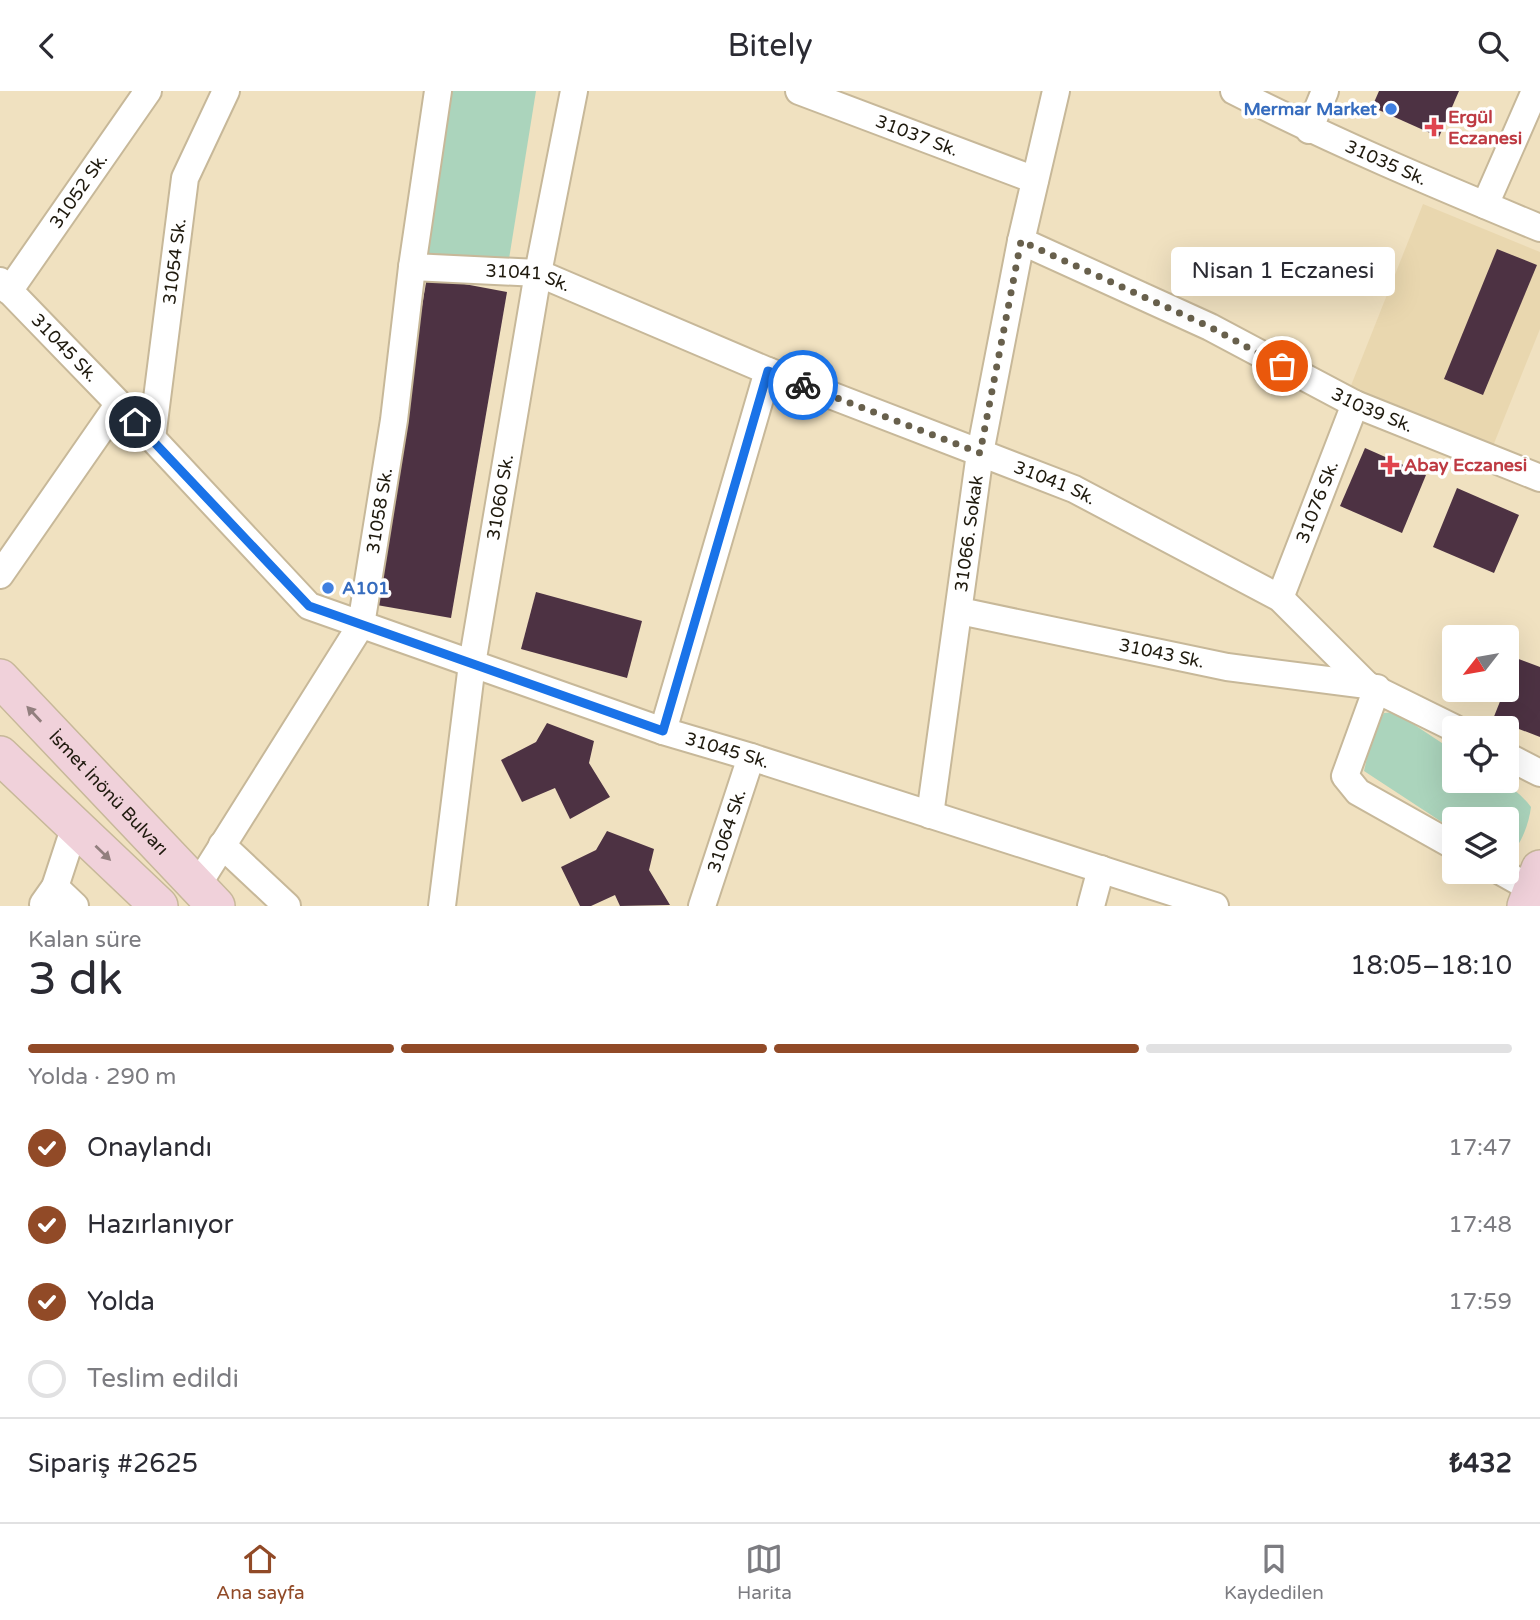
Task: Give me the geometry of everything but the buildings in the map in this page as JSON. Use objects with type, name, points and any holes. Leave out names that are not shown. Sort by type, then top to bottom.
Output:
[{"type":"main road","name":"İsmet İnönü Bulvarı","points":[[0,678],[206,896]]},
{"type":"main road","points":[[0,755],[154,905]]},
{"type":"street","name":"31052 Sk.","points":[[5,286],[148,91]]},
{"type":"street","name":"31054 Sk.","points":[[152,438],[185,178],[226,91]]},
{"type":"street","name":"31058 Sk.","points":[[206,896],[222,845],[361,625],[394,420],[412,267],[438,91]]},
{"type":"street","name":"31060 Sk.","points":[[442,906],[471,664],[538,273],[574,91]]},
{"type":"street","name":"31037 Sk.","points":[[799,91],[1035,180]]},
{"type":"street","name":"31066. Sokak","points":[[930,815],[980,453],[1021,241],[1056,91]]},
{"type":"street","name":"31035 Sk.","points":[[1234,91],[1309,130],[1540,228]]},
{"type":"street","points":[[1309,130],[1325,91]]},
{"type":"street","points":[[1485,205],[1535,91]]},
{"type":"street","name":"31039 Sk.","points":[[1021,241],[1210,327],[1355,404],[1540,478]]},
{"type":"street","name":"31041 Sk.","points":[[412,267],[538,273],[768,371],[1074,489],[1280,598],[1372,686],[1442,722]]},
{"type":"street","name":"31045 Sk.","points":[[5,286],[309,606],[663,731],[1215,906]]},
{"type":"street","points":[[663,731],[768,371]]},
{"type":"street","name":"31076 Sk.","points":[[1280,598],[1355,404]]},
{"type":"street","points":[[0,575],[118,405]]},
{"type":"street","name":"31043 Sk.","points":[[960,611],[1227,667],[1372,686]]},
{"type":"street","points":[[1372,686],[1345,776],[1358,792],[1442,839]]},
{"type":"street","name":"31064 Sk.","points":[[702,906],[751,757]]},
{"type":"street","points":[[1519,762],[1540,773]]},
{"type":"street","points":[[75,826],[50,896],[75,906]]},
{"type":"street","points":[[222,845],[287,906]]},
{"type":"street","points":[[1091,906],[1101,870]]},
{"type":"shaded area","points":[[1423,204],[1540,252],[1540,329],[1491,451],[1348,393]]},
{"type":"green space","points":[[452,91],[536,91],[509,259],[425,253]]},
{"type":"green space","points":[[1395,712],[1442,743],[1442,793],[1517,793],[1522,797],[1531,807],[1524,835],[1519,842],[1519,807],[1442,807],[1442,822],[1364,771],[1372,736],[1384,713]]},
{"type":"way so far","points":[[803,385],[980,453],[1021,241],[1210,327],[1282,366]]},
{"type":"place","name":"Mermar Market","points":[[1391,109]]},
{"type":"place","name":"Ergül Eczanesi","points":[[1434,127]]},
{"type":"place","name":"Nisan 1 Eczanesi","points":[[1282,366]]},
{"type":"place","name":"Abay Eczanesi","points":[[1390,465]]},
{"type":"place","name":"A101","points":[[328,588]]},
{"type":"route","points":[[135,422],[309,606],[663,731],[768,371],[803,385]]}]
